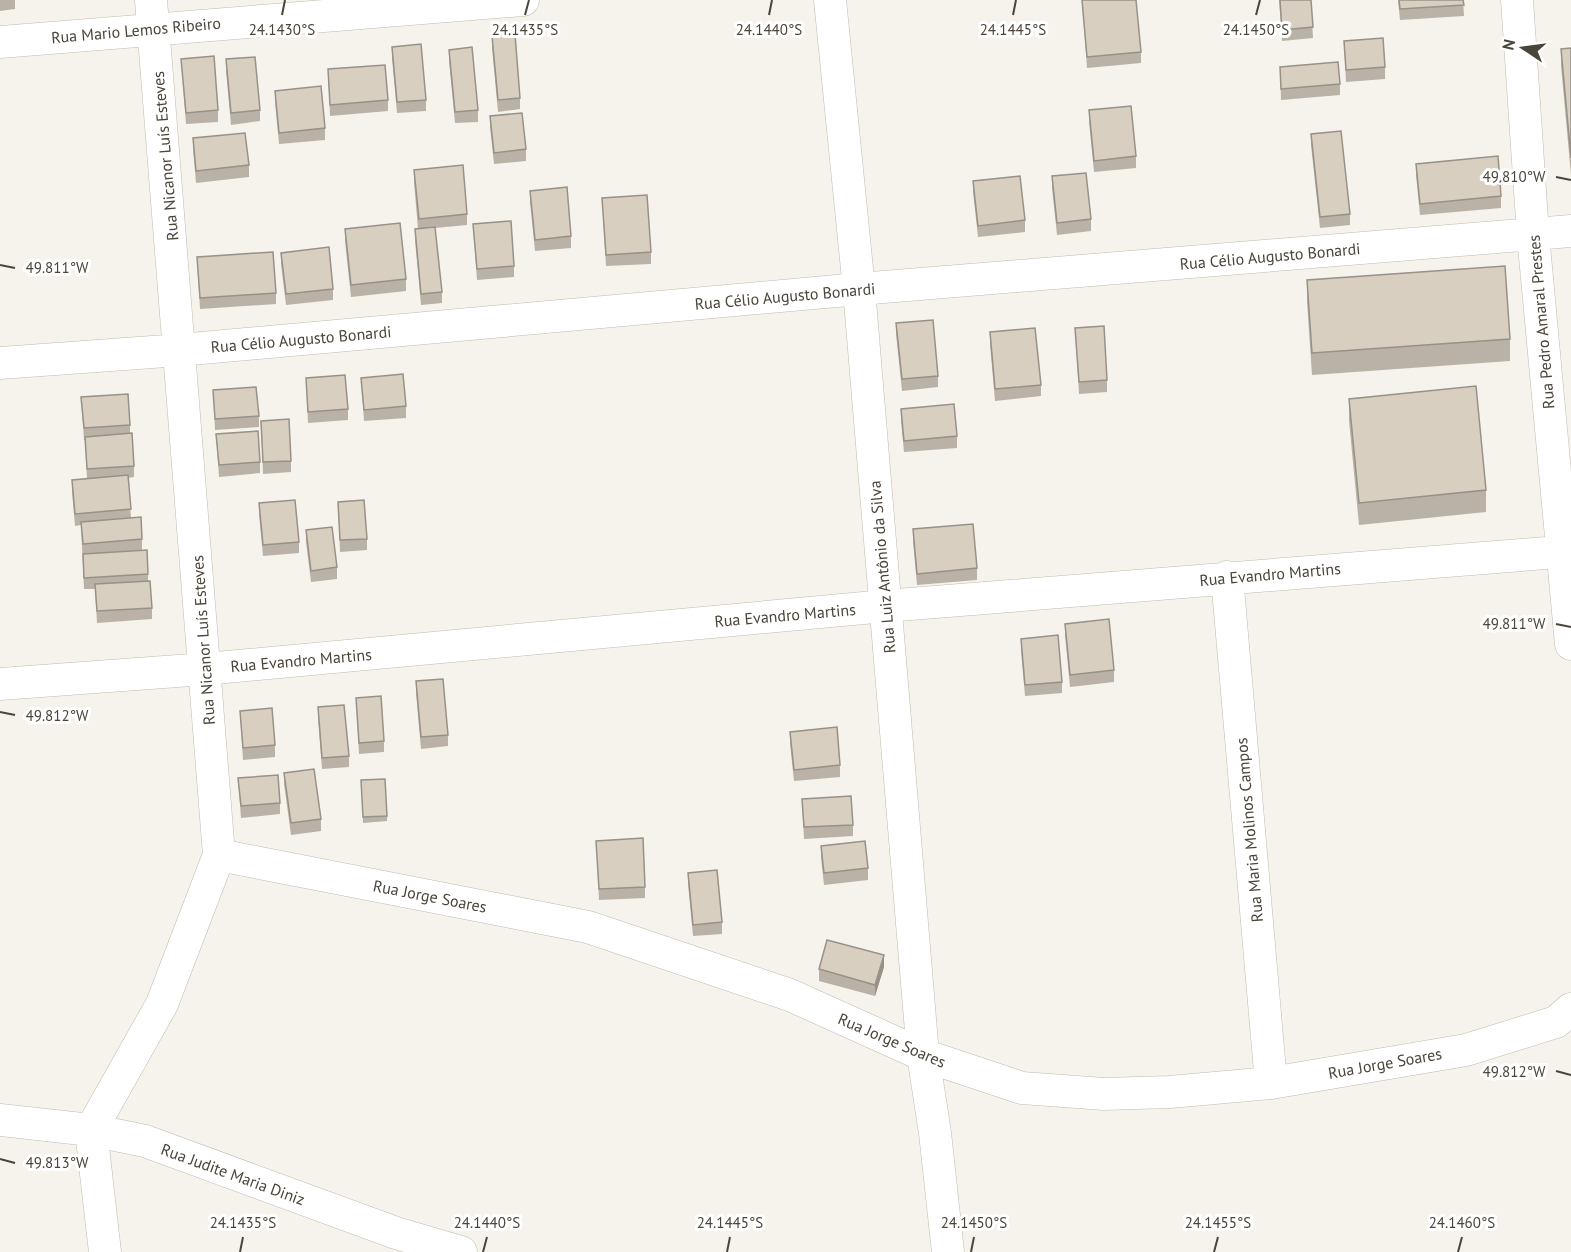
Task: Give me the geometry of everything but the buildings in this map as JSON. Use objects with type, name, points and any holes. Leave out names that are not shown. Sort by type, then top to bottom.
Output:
[{"type":"street","name":"Rua Mario Lemos Ribeiro","points":[[0,42],[153,14],[523,0]]},
{"type":"street","name":"Rua Luiz Antônio da Silva","points":[[830,0],[859,289],[923,1055],[935,1133],[948,1252]]},
{"type":"street","name":"Rua Pedro Amaral Prestes","points":[[1516,0],[1533,235],[1567,551],[1571,644]]},
{"type":"street","name":"Rua Nicanor Luís Esteves","points":[[91,1130],[162,1004],[219,855],[153,14]]},
{"type":"street","name":"Rua Célio Augusto Bonardi","points":[[0,363],[180,350],[859,289],[1571,231]]},
{"type":"street","name":"Rua Evandro Martins","points":[[0,684],[205,669],[885,606],[1567,551]]},
{"type":"street","name":"Rua Maria Molinos Campos","points":[[1227,577],[1271,1083]]},
{"type":"street","name":"Rua Jorge Soares","points":[[219,855],[588,927],[790,995],[923,1055],[1022,1088],[1104,1094],[1170,1092],[1271,1083],[1466,1050],[1556,1022],[1571,1009]]},
{"type":"street","name":"Rua Judite Maria Diniz","points":[[0,1119],[91,1130],[145,1141],[397,1242],[461,1252]]},
{"type":"street","points":[[91,1130],[105,1252]]}]
